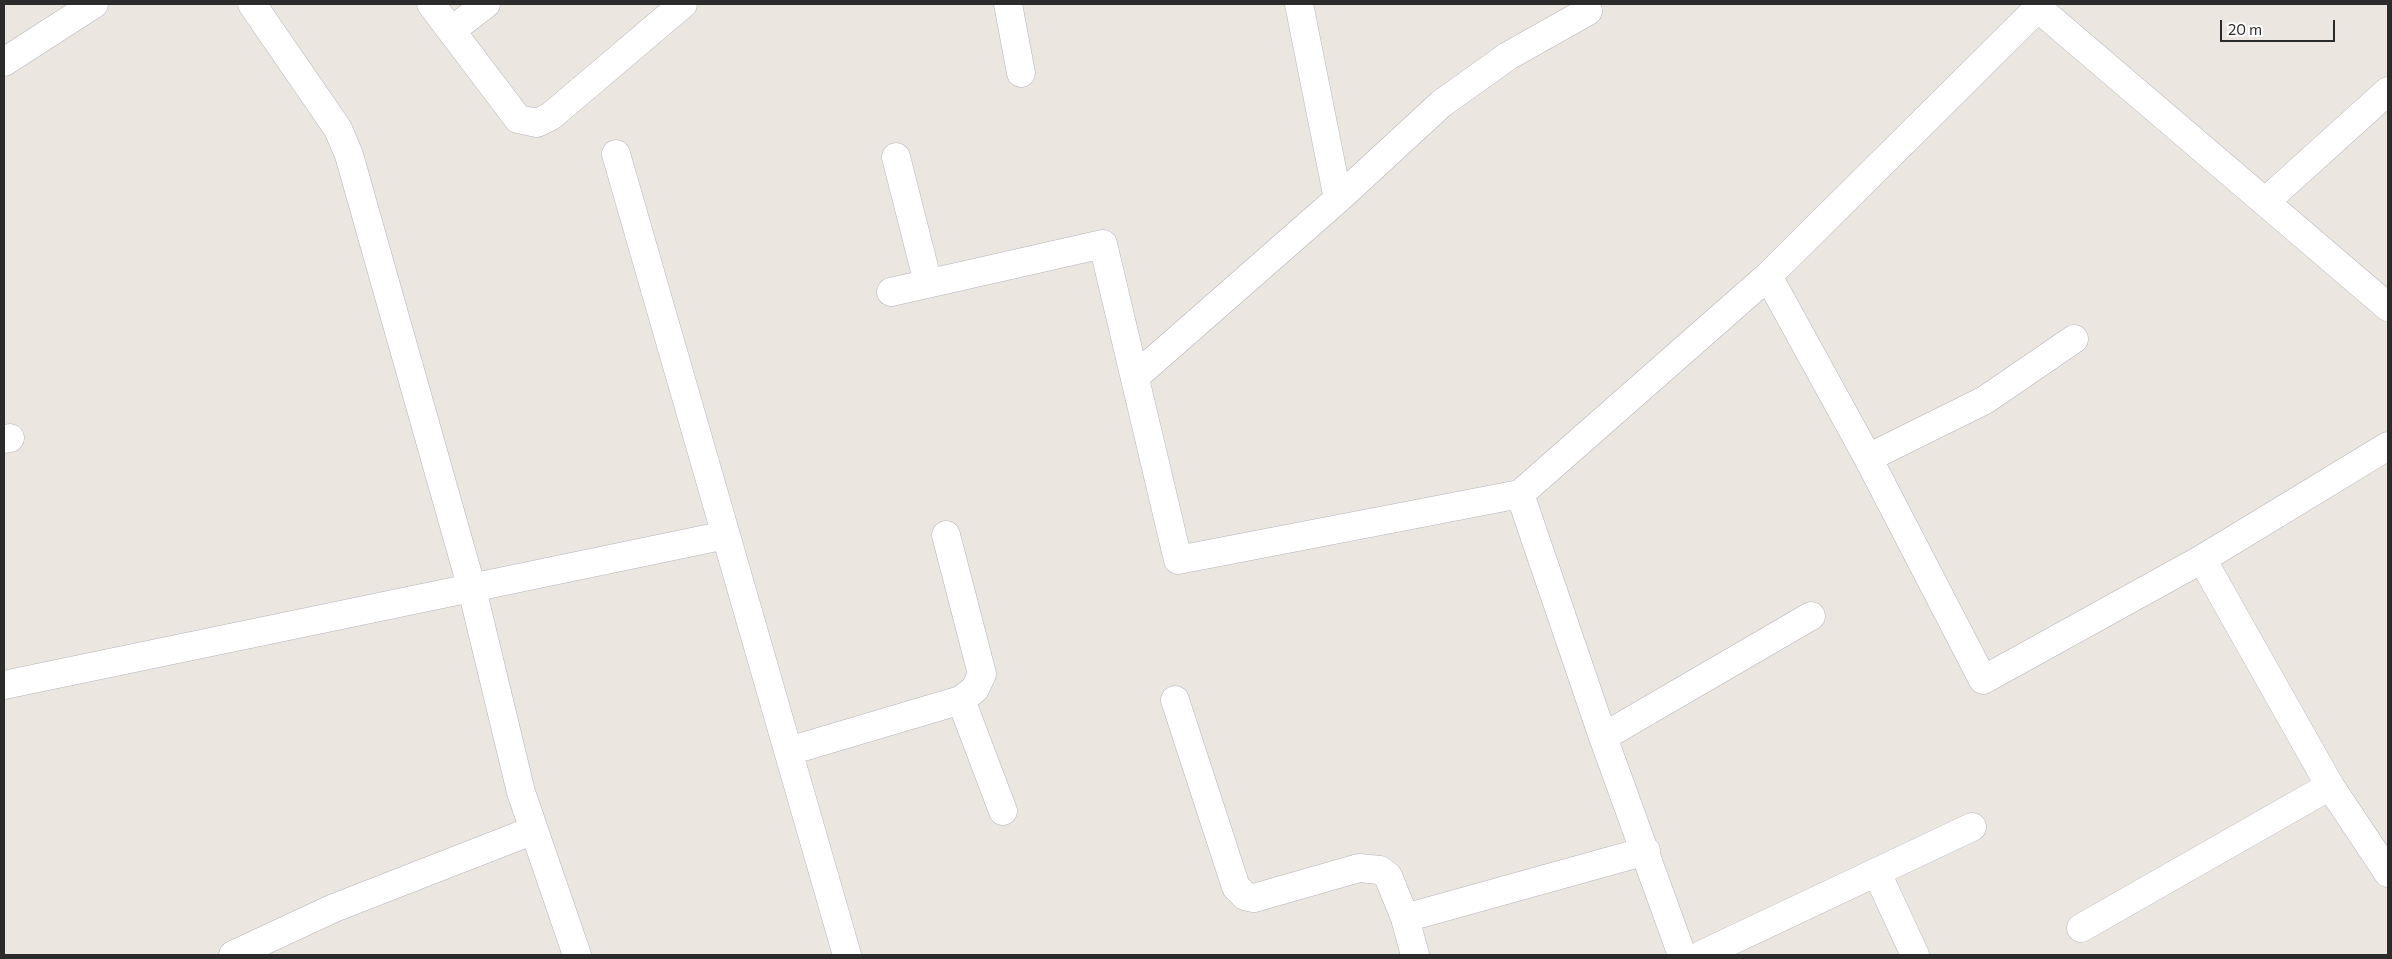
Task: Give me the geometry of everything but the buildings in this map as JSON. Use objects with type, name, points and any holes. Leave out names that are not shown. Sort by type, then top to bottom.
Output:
[{"type":"street","points":[[7,55],[94,4]]},
{"type":"street","points":[[252,4],[338,129],[348,155],[472,589],[521,792],[576,955]]},
{"type":"street","points":[[431,4],[518,119],[536,123],[551,116],[682,4]]},
{"type":"street","points":[[452,30],[486,4]]},
{"type":"street","points":[[1008,4],[1020,73]]},
{"type":"street","points":[[1298,4],[1338,199]]},
{"type":"street","points":[[892,292],[1103,244],[1136,376],[1178,560],[1520,494],[1768,276],[2040,6],[2264,202],[2388,307]]},
{"type":"street","points":[[1136,376],[1338,199],[1441,104],[1508,56],[1588,11]]},
{"type":"street","points":[[2264,202],[2388,91]]},
{"type":"street","points":[[616,154],[847,955]]},
{"type":"street","points":[[896,157],[928,284]]},
{"type":"street","points":[[1768,276],[1868,458],[1984,680],[2202,559],[2388,446]]},
{"type":"street","points":[[1868,458],[1986,400],[2074,339]]},
{"type":"street","points":[[1520,494],[1603,737],[1646,851],[1682,955]]},
{"type":"street","points":[[4,685],[726,535]]},
{"type":"street","points":[[789,751],[961,700],[975,688],[982,674],[946,535]]},
{"type":"street","points":[[2202,559],[2330,786],[2388,872]]},
{"type":"street","points":[[1603,737],[1811,616]]},
{"type":"street","points":[[961,700],[1003,811]]},
{"type":"street","points":[[1175,700],[1236,887],[1244,896],[1254,898],[1359,868],[1380,870],[1388,876],[1405,918],[1415,955]]},
{"type":"street","points":[[2081,928],[2330,786]]},
{"type":"street","points":[[1700,955],[1972,827]]},
{"type":"street","points":[[233,955],[334,908],[534,830]]},
{"type":"street","points":[[1405,918],[1646,851]]},
{"type":"street","points":[[1876,873],[1915,955]]}]
